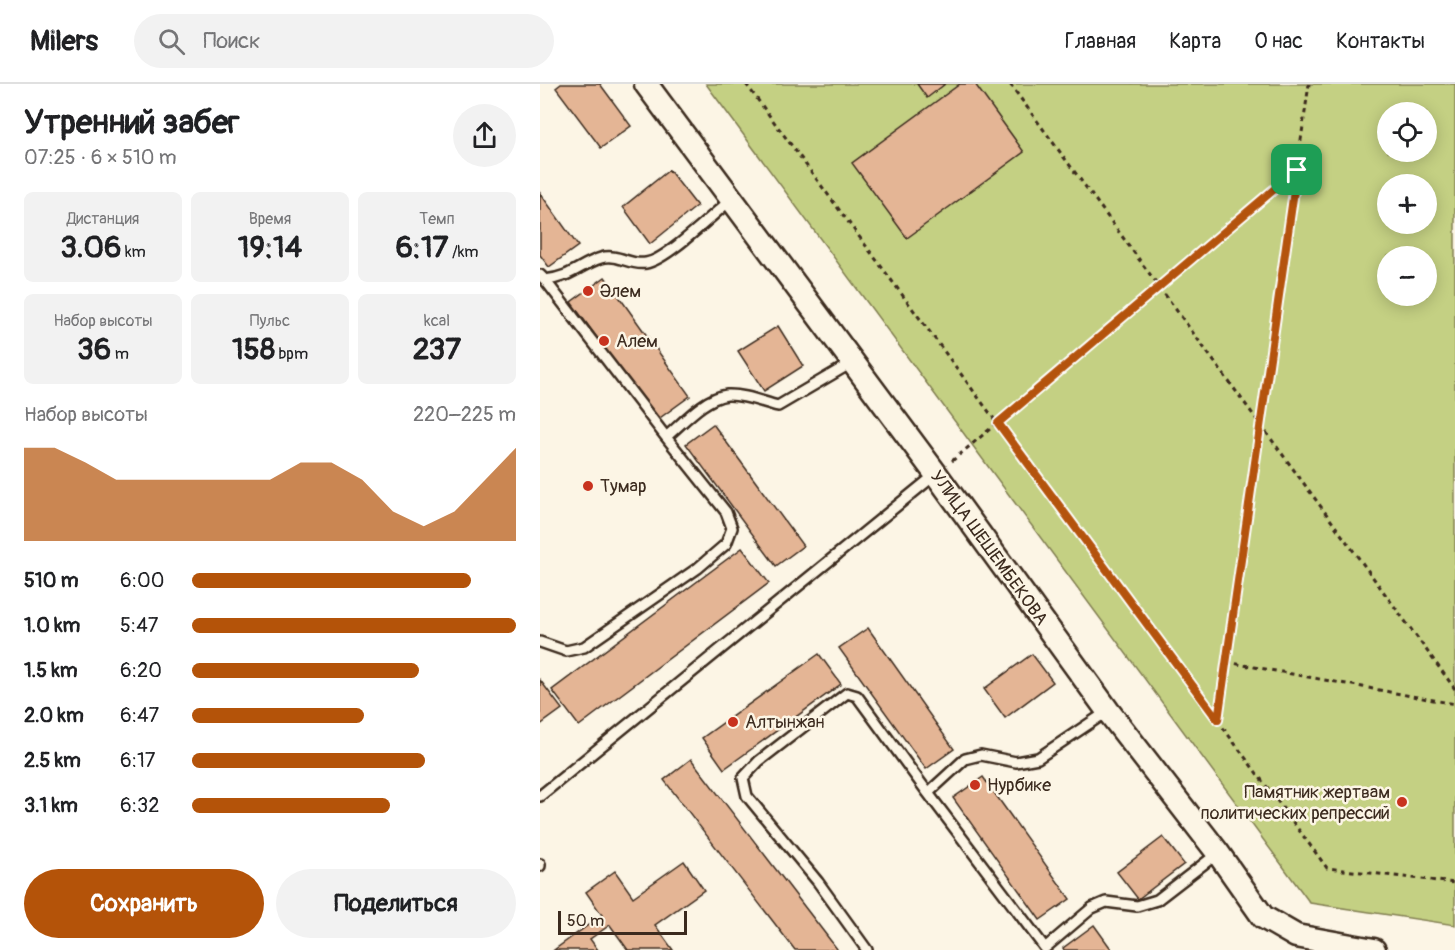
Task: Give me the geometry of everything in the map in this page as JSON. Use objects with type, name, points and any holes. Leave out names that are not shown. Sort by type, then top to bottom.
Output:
[{"type":"street","name":"УЛИЦА ШЕШЕМБЕКОВА","points":[[646,84],[936,474],[1108,711],[1218,853],[1263,917],[1296,936],[1371,950]]},
{"type":"lane","points":[[543,277],[563,278],[601,258],[616,256],[635,263],[648,263],[669,251],[732,199]]},
{"type":"lane","points":[[540,642],[566,651],[584,647],[698,568],[726,544],[732,528],[726,512],[543,277]]},
{"type":"lane","points":[[666,437],[708,402],[728,395],[746,397],[778,406],[853,362]]},
{"type":"lane","points":[[540,796],[936,474]]},
{"type":"lane","points":[[867,950],[818,882],[747,796],[743,778],[759,761],[848,693],[857,696],[1046,949],[1092,908],[1106,902],[1137,906],[1157,900],[1218,853]]},
{"type":"lane","points":[[928,793],[964,759],[981,755],[1016,762],[1038,758],[1108,711]]},
{"type":"path","points":[[746,84],[1327,868],[1455,883]]},
{"type":"path","points":[[1010,84],[1455,689]]},
{"type":"path","points":[[1218,720],[1309,84]]},
{"type":"path","points":[[936,474],[1160,288],[1297,170]]},
{"type":"path","points":[[1226,662],[1455,704]]},
{"type":"green space","points":[[706,84],[1455,84],[1455,925],[1310,903]]},
{"type":"building","points":[[561,84],[600,84],[631,126],[601,148],[556,88]]},
{"type":"building","points":[[917,84],[945,84],[927,98]]},
{"type":"building","points":[[960,84],[975,84],[1024,152],[907,238],[852,163]]},
{"type":"building","points":[[669,170],[697,206],[650,244],[623,207]]},
{"type":"building","points":[[540,193],[578,246],[549,267],[540,255]]},
{"type":"building","points":[[605,277],[690,396],[657,420],[571,302]]},
{"type":"building","points":[[778,326],[803,366],[764,391],[738,351]]},
{"type":"building","points":[[713,424],[803,546],[776,566],[686,444]]},
{"type":"building","points":[[742,548],[769,583],[579,726],[552,690]]},
{"type":"building","points":[[868,628],[954,749],[926,769],[839,648]]},
{"type":"building","points":[[819,654],[841,684],[724,769],[702,738]]},
{"type":"building","points":[[1032,654],[1053,682],[1005,718],[984,689]]},
{"type":"building","points":[[540,680],[562,709],[540,725]]},
{"type":"building","points":[[691,759],[836,950],[795,950],[664,780]]},
{"type":"building","points":[[983,777],[1070,899],[1040,920],[953,798]]},
{"type":"building","points":[[1163,837],[1184,864],[1138,899],[1117,872]]},
{"type":"building","points":[[684,861],[704,890],[655,925],[673,950],[628,950],[610,925],[590,939],[598,950],[554,950],[602,915],[586,892],[615,871],[633,897]]},
{"type":"building","points":[[1094,925],[1112,950],[1064,950],[1063,948]]},
{"type":"place","name":"Әлем","points":[[588,291]]},
{"type":"place","name":"Алем","points":[[604,341]]},
{"type":"place","name":"Тумар","points":[[588,486]]},
{"type":"place","name":"Алтынжан","points":[[733,722]]},
{"type":"place","name":"Нурбике","points":[[975,785]]},
{"type":"place","name":"Памятник жертвам политических репрессий","points":[[1402,802]]},
{"type":"route","points":[[1297,170],[1261,424],[1218,720],[998,423],[1297,170]]}]
